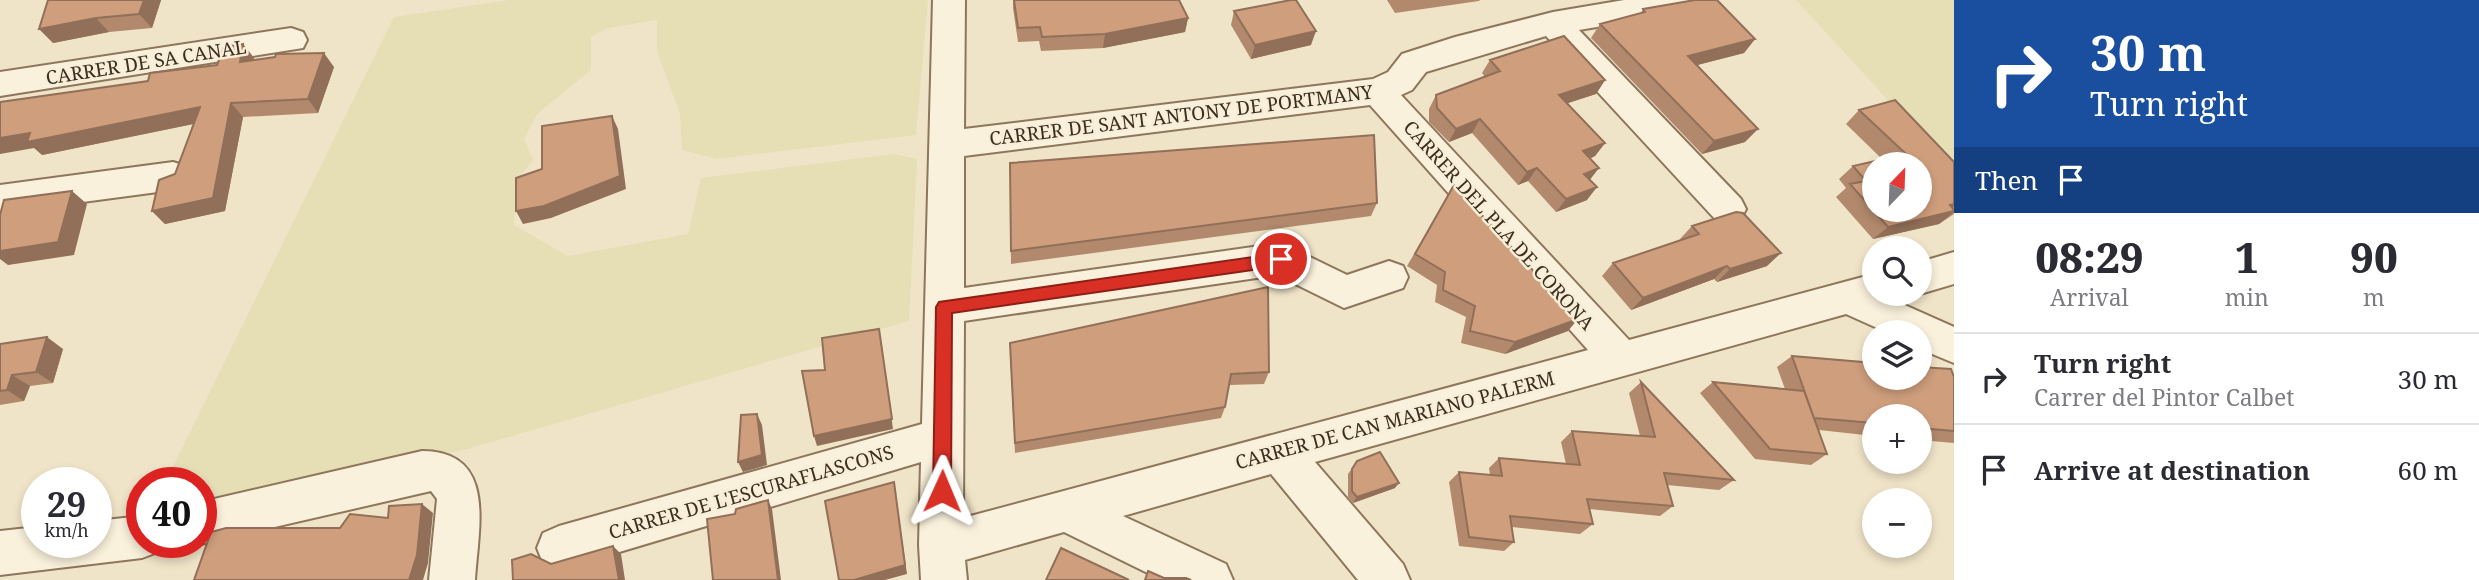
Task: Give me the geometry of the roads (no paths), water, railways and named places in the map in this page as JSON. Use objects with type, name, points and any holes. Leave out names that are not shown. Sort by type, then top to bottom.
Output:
[{"type":"street","points":[[942,563],[949,0]]},
{"type":"street","name":"CARRER DE SANT ANTONY DE PORTMANY","points":[[947,145],[1378,91],[1400,81],[1414,64],[1455,48],[1553,23],[1692,0]]},
{"type":"street","points":[[1553,23],[1728,209]]},
{"type":"street","name":"CARRER DE SA CANAL","points":[[0,84],[291,40]]},
{"type":"street","name":"CARRER DEL PLA DE CORONA","points":[[1378,91],[1620,358]]},
{"type":"street","points":[[0,199],[173,176]]},
{"type":"street","points":[[944,307],[1281,259],[1344,292],[1389,276]]},
{"type":"street","points":[[1932,274],[1954,268]]},
{"type":"street","name":"CARRER DE CAN MARIANO PALERM","points":[[942,563],[1066,511],[1862,293]]},
{"type":"street","name":"CARRER DE CAN MARIANO PALERM","points":[[1885,306],[1954,346]]},
{"type":"street","name":"CARRER DE L'ESCURAFLASCONS","points":[[559,548],[942,438]]},
{"type":"street","points":[[1279,452],[1387,580]]},
{"type":"street","points":[[217,519],[422,471],[440,471],[449,479],[459,496],[452,580]]},
{"type":"street","points":[[1066,511],[1210,580]]},
{"type":"street","points":[[0,553],[21,551]]}]
